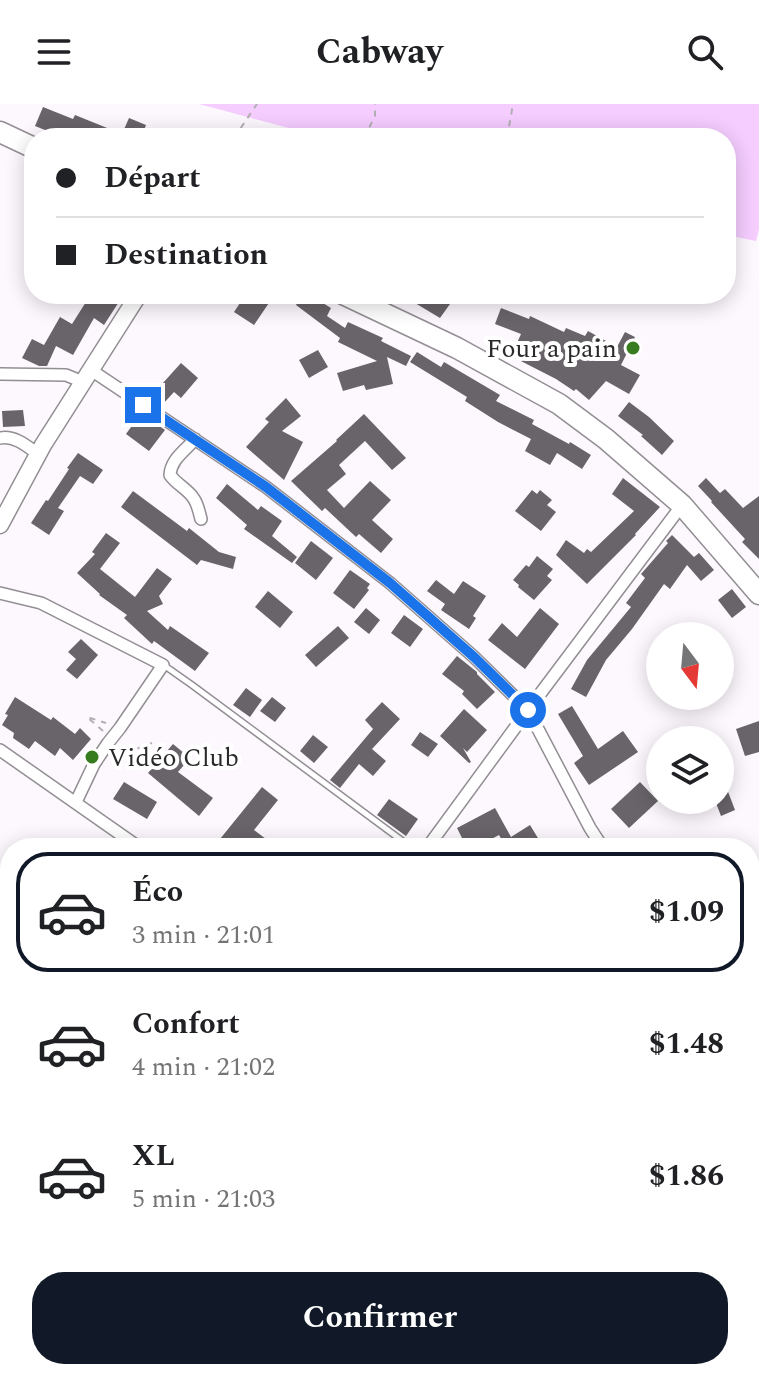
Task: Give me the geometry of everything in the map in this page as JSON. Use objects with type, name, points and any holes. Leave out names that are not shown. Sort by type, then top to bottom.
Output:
[{"type":"highway","points":[[0,132],[24,143]]},
{"type":"highway","points":[[364,304],[457,348],[559,404],[606,439],[682,505],[759,594]]},
{"type":"street","points":[[0,525],[38,454],[133,304]]},
{"type":"street","points":[[1,371],[87,376],[195,439],[266,487],[390,583],[474,657],[528,710],[596,838]]},
{"type":"street","points":[[0,438],[6,436],[22,442],[38,454]]},
{"type":"street","points":[[195,439],[173,461],[170,475],[194,498],[201,519]]},
{"type":"street","points":[[434,838],[682,505]]},
{"type":"street","points":[[0,593],[41,603],[163,665],[94,764],[76,802]]},
{"type":"street","points":[[0,750],[126,838]]},
{"type":"lane","points":[[163,665],[399,838]]},
{"type":"path","points":[[241,128],[257,104]]},
{"type":"path","points":[[369,128],[375,116],[375,104]]},
{"type":"path","points":[[509,128],[513,104]]},
{"type":"path","points":[[108,743],[102,730],[87,717],[120,728]]},
{"type":"path","points":[[112,758],[152,743]]},
{"type":"shaded area","points":[[199,104],[759,104],[759,229],[756,241],[736,237],[736,128],[289,128]]},
{"type":"building","points":[[43,107],[107,128],[40,128],[35,126]]},
{"type":"building","points":[[129,118],[146,125],[145,128],[125,128]]},
{"type":"building","points":[[85,304],[118,304],[104,325],[94,318],[73,355],[56,346],[47,366],[39,366],[22,358],[32,339],[44,345],[60,317],[72,324]]},
{"type":"building","points":[[239,304],[268,304],[254,325],[234,312]]},
{"type":"building","points":[[324,304],[331,308],[327,316],[345,328],[348,322],[383,338],[381,341],[411,356],[406,366],[387,357],[393,384],[366,390],[364,385],[343,391],[337,373],[377,361],[338,342],[340,338],[296,305]]},
{"type":"building","points":[[417,304],[450,304],[440,318]]},
{"type":"building","points":[[501,308],[529,319],[530,316],[564,332],[566,328],[585,336],[588,331],[617,347],[625,332],[635,337],[621,365],[640,375],[629,394],[606,381],[589,400],[576,389],[574,391],[511,356],[521,334],[495,324]]},
{"type":"building","points":[[318,350],[328,367],[309,378],[299,360]]},
{"type":"building","points":[[417,352],[441,367],[444,362],[500,395],[496,401],[591,455],[582,469],[557,453],[550,465],[525,451],[531,439],[465,401],[467,397],[410,362]]},
{"type":"building","points":[[181,363],[198,378],[181,398],[174,392],[163,404],[153,394]]},
{"type":"building","points":[[286,398],[301,416],[282,431],[303,442],[284,480],[246,447],[269,422],[265,419]]},
{"type":"building","points":[[629,402],[674,441],[662,455],[618,416]]},
{"type":"building","points":[[23,410],[25,426],[3,427],[2,411]]},
{"type":"building","points":[[141,413],[165,430],[149,451],[126,434]]},
{"type":"building","points":[[364,414],[406,458],[392,470],[365,441],[339,465],[346,474],[327,490],[344,508],[370,481],[391,500],[372,520],[393,539],[381,553],[359,534],[356,537],[325,508],[322,511],[291,481]]},
{"type":"building","points":[[78,453],[103,470],[93,484],[80,476],[58,508],[64,511],[49,535],[31,523]]},
{"type":"building","points":[[623,478],[660,507],[587,584],[556,555],[566,540],[584,553],[587,549],[591,552],[634,511],[612,494]]},
{"type":"building","points":[[706,478],[720,493],[725,489],[743,508],[759,496],[759,559],[698,486]]},
{"type":"building","points":[[227,484],[258,510],[261,506],[282,521],[272,536],[297,557],[292,563],[244,529],[247,525],[216,498]]},
{"type":"building","points":[[532,490],[537,494],[540,490],[552,500],[547,505],[556,512],[541,531],[515,511]]},
{"type":"building","points":[[133,491],[219,552],[236,557],[233,569],[201,560],[197,565],[121,507]]},
{"type":"building","points":[[106,533],[120,543],[100,569],[135,597],[157,568],[172,579],[159,596],[163,604],[147,611],[168,630],[170,626],[209,653],[195,671],[154,641],[152,644],[124,618],[127,615],[99,595],[77,573],[95,554],[92,552]]},
{"type":"building","points":[[672,535],[694,557],[699,553],[714,570],[701,581],[687,565],[670,589],[664,584],[606,660],[586,697],[571,689],[587,660],[631,607],[626,603],[645,578],[641,574]]},
{"type":"building","points":[[311,541],[333,558],[316,580],[295,563]]},
{"type":"building","points":[[537,556],[553,569],[547,576],[552,580],[534,600],[513,580]]},
{"type":"building","points":[[350,570],[370,584],[354,609],[333,593]]},
{"type":"building","points":[[436,580],[454,594],[463,581],[486,596],[469,629],[441,610],[445,604],[427,591]]},
{"type":"building","points":[[732,589],[746,607],[732,618],[718,600]]},
{"type":"building","points":[[268,591],[293,612],[280,628],[255,607]]},
{"type":"building","points":[[366,608],[380,620],[369,634],[354,622]]},
{"type":"building","points":[[540,608],[559,624],[525,669],[488,640],[502,623],[517,637]]},
{"type":"building","points":[[404,615],[423,629],[410,647],[391,633]]},
{"type":"building","points":[[338,626],[349,638],[316,667],[305,655]]},
{"type":"building","points":[[81,639],[98,655],[77,679],[66,670],[76,659],[68,652]]},
{"type":"building","points":[[457,656],[495,692],[477,709],[462,694],[464,691],[442,674]]},
{"type":"building","points":[[246,688],[262,700],[250,717],[233,705]]},
{"type":"building","points":[[15,697],[51,720],[53,717],[75,734],[80,728],[91,739],[73,760],[60,748],[55,756],[35,741],[29,749],[13,738],[14,733],[2,725]]},
{"type":"building","points":[[272,697],[286,708],[275,722],[260,711]]},
{"type":"building","points":[[382,702],[400,719],[372,749],[386,761],[373,776],[359,764],[340,788],[330,780],[373,729],[365,720]]},
{"type":"building","points":[[572,706],[598,749],[623,731],[638,752],[589,785],[574,763],[583,756],[558,714]]},
{"type":"building","points":[[464,709],[487,730],[467,752],[463,748],[469,763],[440,736]]},
{"type":"building","points":[[759,721],[759,752],[745,756],[736,729]]},
{"type":"building","points":[[420,732],[438,744],[428,757],[411,745]]},
{"type":"building","points":[[313,735],[328,747],[314,763],[300,751]]},
{"type":"building","points":[[173,744],[190,758],[178,772],[213,798],[199,816],[148,773]]},
{"type":"building","points":[[124,782],[157,802],[147,819],[113,799]]},
{"type":"building","points":[[640,782],[646,788],[646,812],[629,828],[611,809]]},
{"type":"building","points":[[262,787],[278,800],[254,830],[265,838],[221,838]]},
{"type":"building","points":[[389,799],[418,819],[406,836],[377,815]]},
{"type":"building","points":[[495,808],[511,837],[530,825],[538,838],[501,838],[499,835],[493,838],[462,838],[457,828]]},
{"type":"place","name":"Four a pain","points":[[633,348]]},
{"type":"place","name":"Vidéo Club","points":[[92,757]]},
{"type":"route","points":[[143,405],[266,487],[390,583],[474,657],[528,710]]}]
